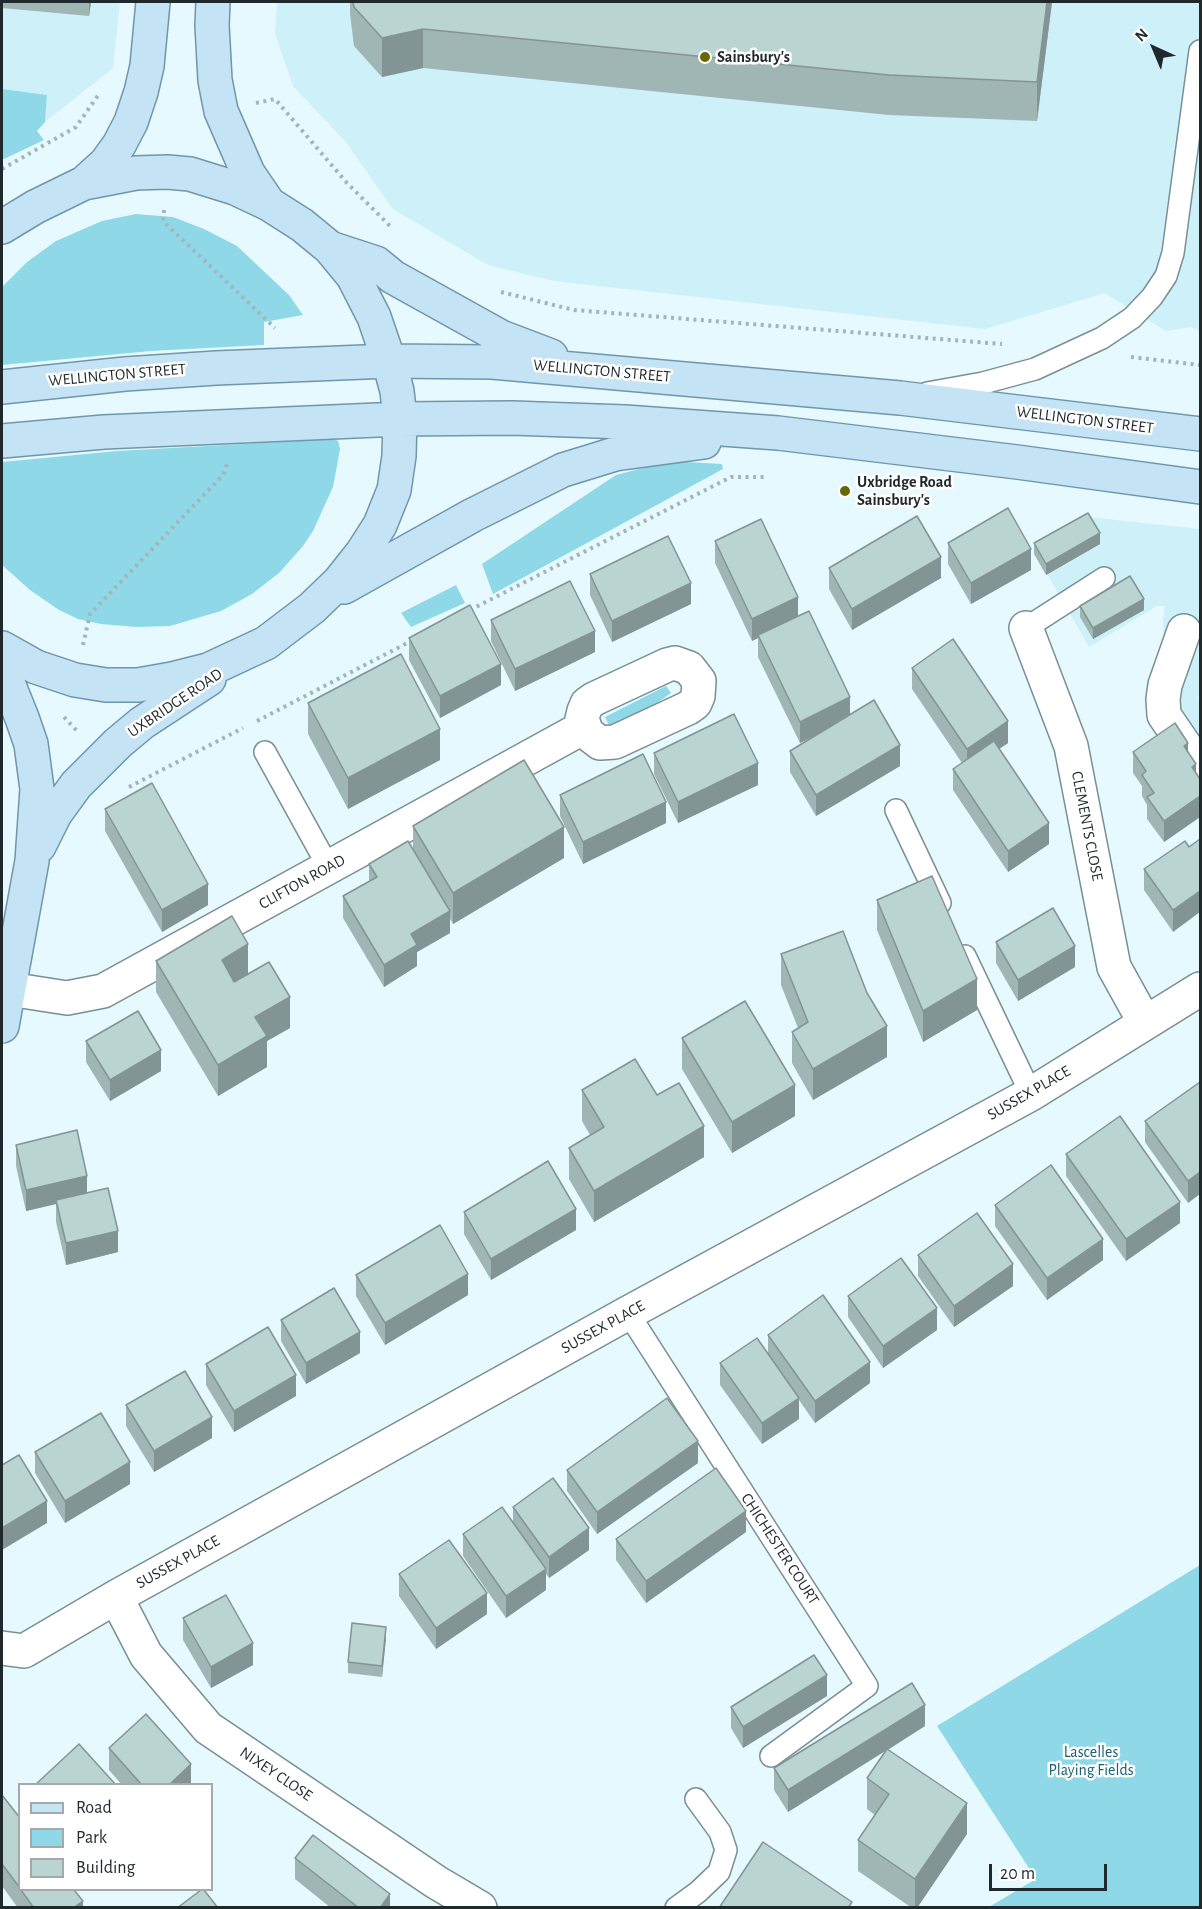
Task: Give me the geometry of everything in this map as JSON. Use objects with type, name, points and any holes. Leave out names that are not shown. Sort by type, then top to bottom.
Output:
[{"type":"main road","points":[[84,183],[106,163],[132,122],[147,66],[153,2]]},
{"type":"main road","points":[[213,2],[215,80],[221,111],[248,173],[269,204]]},
{"type":"main road","points":[[2,227],[35,207],[84,183],[136,173],[190,174],[235,188],[269,204],[302,225],[330,248],[353,276],[374,317],[397,391],[400,419],[399,456],[393,490],[380,525],[339,582],[312,608]]},
{"type":"main road","points":[[330,248],[376,263],[393,277],[501,337],[587,370]]},
{"type":"main road","name":"WELLINGTON STREET","points":[[2,387],[125,374],[216,368],[389,361],[492,362],[900,398],[1200,434]]},
{"type":"main road","points":[[2,441],[104,432],[400,419],[512,418],[625,422],[778,433],[1200,486]]},
{"type":"main road","points":[[2,648],[36,667],[75,680],[106,685],[138,685],[208,670],[266,643],[312,608],[356,579],[473,515],[563,470],[615,454],[778,433]]},
{"type":"main road","name":"UXBRIDGE ROAD","points":[[32,861],[55,814],[76,784],[118,743],[170,704],[266,643]]},
{"type":"main road","name":"UXBRIDGE ROAD","points":[[2,668],[31,744],[37,789],[32,861],[2,1026]]},
{"type":"street","name":"CLEMENTS CLOSE","points":[[1026,628],[1071,746],[1114,967],[1145,1023]]},
{"type":"street","points":[[1184,631],[1165,685],[1164,715],[1200,768]]},
{"type":"street","name":"CLIFTON ROAD","points":[[9,989],[67,998],[103,991],[584,727]]},
{"type":"street","name":"SUSSEX PLACE","points":[[2,1648],[24,1652],[116,1597],[628,1312],[1031,1094],[1200,988]]},
{"type":"street","name":"NIXEY CLOSE","points":[[116,1597],[146,1655],[208,1728],[480,1908]]},
{"type":"lane","points":[[900,398],[983,383],[1035,369],[1102,338],[1132,318],[1152,297],[1166,276],[1173,253],[1200,51]]},
{"type":"lane","points":[[1026,628],[1104,578]]},
{"type":"lane","points":[[265,752],[328,868]]},
{"type":"lane","points":[[896,810],[1031,1094]]},
{"type":"lane","name":"CHICHESTER COURT","points":[[628,1312],[867,1686],[771,1756]]},
{"type":"lane","points":[[676,1908],[698,1892],[719,1872],[726,1850],[720,1832],[696,1799]]},
{"type":"path","points":[[2,169],[76,127],[100,91]]},
{"type":"path","points":[[275,99],[347,183],[395,230]]},
{"type":"path","points":[[163,221],[282,335]]},
{"type":"path","points":[[490,289],[574,310],[1002,344],[1012,342]]},
{"type":"path","points":[[1124,356],[1200,366]]},
{"type":"path","points":[[90,614],[223,475],[229,458]]},
{"type":"path","points":[[461,615],[731,477],[767,477]]},
{"type":"path","points":[[128,788],[420,637]]},
{"type":"shaded area","points":[[2,2],[120,2],[113,68],[45,122],[47,95],[2,89]]},
{"type":"shaded area","points":[[277,2],[1200,2],[1200,331],[1191,327],[1166,331],[1105,293],[985,329],[554,281],[488,265],[393,209],[345,141],[293,86],[275,34]]},
{"type":"shaded area","points":[[1088,517],[1200,529],[1200,694],[1197,697],[1200,704],[1200,773],[1165,684],[1163,620],[1165,606],[1157,606],[1089,647],[1036,554]]},
{"type":"green space","points":[[2,89],[47,95],[45,122],[37,131],[44,140],[2,160]]},
{"type":"green space","points":[[136,214],[173,217],[204,229],[237,246],[289,295],[303,315],[264,322],[264,345],[151,351],[2,365],[2,287],[27,262],[56,241],[102,221]]},
{"type":"green space","points":[[333,439],[338,441],[340,449],[333,487],[313,531],[279,573],[252,594],[221,611],[170,626],[136,627],[101,624],[78,619],[59,610],[30,590],[2,565],[2,462],[117,451]]},
{"type":"green space","points":[[670,461],[722,464],[723,469],[493,594],[482,564],[616,475]]},
{"type":"green space","points":[[456,585],[465,603],[411,627],[401,613]]},
{"type":"green space","points":[[666,686],[671,693],[653,706],[609,725],[605,717]]},
{"type":"green space","name":"Lascelles Playing Fields","points":[[1200,1565],[1200,1907],[989,1907],[1036,1879],[937,1726]]},
{"type":"building","points":[[353,2],[1047,2],[1037,82],[889,75],[423,29],[382,38],[354,7]]},
{"type":"building","points":[[1008,508],[1031,549],[971,583],[948,543]]},
{"type":"building","points":[[1088,513],[1100,533],[1046,564],[1034,543]]},
{"type":"building","points":[[917,516],[941,557],[852,609],[829,568]]},
{"type":"building","points":[[761,519],[798,597],[752,619],[715,541]]},
{"type":"building","points":[[668,536],[691,583],[612,621],[590,574]]},
{"type":"building","points":[[1130,576],[1144,599],[1093,628],[1080,606]]},
{"type":"building","points":[[570,581],[595,631],[515,669],[491,620]]},
{"type":"building","points":[[470,605],[501,664],[440,696],[409,638]]},
{"type":"building","points":[[809,611],[850,697],[800,722],[758,635]]},
{"type":"building","points":[[953,639],[1008,721],[967,749],[912,668]]},
{"type":"building","points":[[401,654],[440,729],[348,778],[308,703]]},
{"type":"building","points":[[874,700],[900,745],[816,795],[790,751]]},
{"type":"building","points":[[734,714],[758,763],[678,802],[654,753]]},
{"type":"building","points":[[1175,723],[1188,743],[1184,746],[1196,764],[1192,767],[1200,779],[1200,796],[1164,821],[1147,797],[1154,793],[1142,775],[1146,771],[1133,752]]},
{"type":"building","points":[[994,741],[1049,823],[1008,851],[953,769]]},
{"type":"building","points":[[643,754],[666,802],[583,842],[560,795]]},
{"type":"building","points":[[524,760],[564,827],[453,893],[413,826]]},
{"type":"building","points":[[152,783],[208,884],[162,910],[105,809]]},
{"type":"building","points":[[1200,839],[1200,891],[1173,910],[1144,869],[1185,841],[1189,847]]},
{"type":"building","points":[[408,841],[450,911],[411,934],[417,945],[384,965],[343,896],[377,877],[369,864]]},
{"type":"building","points":[[932,876],[977,979],[923,1011],[877,900]]},
{"type":"building","points":[[1053,908],[1075,946],[1018,980],[996,942]]},
{"type":"building","points":[[232,916],[248,944],[222,960],[234,982],[269,962],[290,997],[255,1017],[267,1036],[218,1065],[156,961]]},
{"type":"building","points":[[843,931],[867,993],[887,1026],[813,1069],[792,1032],[808,1022],[781,954]]},
{"type":"building","points":[[745,1001],[795,1085],[732,1122],[682,1038]]},
{"type":"building","points":[[138,1011],[161,1050],[110,1080],[86,1041]]},
{"type":"building","points":[[635,1059],[657,1095],[679,1083],[704,1126],[594,1191],[569,1148],[604,1127],[582,1090]]},
{"type":"building","points":[[1200,1082],[1200,1172],[1188,1181],[1145,1121]]},
{"type":"building","points":[[1120,1116],[1180,1202],[1126,1239],[1066,1154]]},
{"type":"building","points":[[77,1130],[87,1176],[26,1190],[16,1145]]},
{"type":"building","points":[[548,1161],[576,1209],[491,1259],[464,1212]]},
{"type":"building","points":[[1051,1165],[1103,1239],[1047,1278],[995,1205]]},
{"type":"building","points":[[108,1188],[118,1231],[66,1243],[56,1200]]},
{"type":"building","points":[[977,1213],[1013,1264],[954,1306],[918,1255]]},
{"type":"building","points":[[440,1225],[468,1274],[385,1323],[356,1275]]},
{"type":"building","points":[[901,1258],[937,1308],[883,1346],[848,1296]]},
{"type":"building","points":[[334,1288],[360,1332],[306,1363],[281,1320]]},
{"type":"building","points":[[823,1295],[870,1362],[815,1401],[768,1335]]},
{"type":"building","points":[[268,1327],[296,1375],[234,1411],[206,1364]]},
{"type":"building","points":[[757,1338],[799,1398],[762,1423],[720,1363]]},
{"type":"building","points":[[185,1371],[212,1417],[154,1451],[126,1405]]},
{"type":"building","points":[[667,1398],[698,1441],[597,1512],[567,1470]]},
{"type":"building","points":[[101,1413],[130,1462],[65,1501],[35,1452]]},
{"type":"building","points":[[19,1455],[47,1501],[2,1528],[2,1465]]},
{"type":"building","points":[[716,1468],[746,1511],[646,1581],[616,1539]]},
{"type":"building","points":[[553,1478],[589,1528],[549,1557],[513,1507]]},
{"type":"building","points":[[502,1507],[546,1569],[506,1596],[463,1534]]},
{"type":"building","points":[[449,1540],[487,1593],[436,1628],[399,1574]]},
{"type":"building","points":[[226,1595],[253,1643],[211,1667],[183,1618]]},
{"type":"building","points":[[352,1623],[386,1627],[382,1666],[348,1662]]},
{"type":"building","points":[[814,1655],[827,1675],[743,1727],[731,1707]]},
{"type":"building","points":[[912,1683],[925,1705],[788,1790],[774,1768]]},
{"type":"building","points":[[146,1714],[191,1764],[171,1783],[140,1783],[109,1748]]},
{"type":"building","points":[[79,1744],[114,1783],[37,1783]]},
{"type":"building","points":[[887,1749],[967,1803],[915,1879],[858,1840],[889,1794],[867,1778]]},
{"type":"building","points":[[2,1795],[18,1815],[18,1885],[2,1864]]},
{"type":"building","points":[[313,1835],[390,1894],[380,1908],[359,1908],[295,1858]]},
{"type":"building","points":[[763,1842],[852,1902],[848,1908],[719,1908]]},
{"type":"building","points":[[22,1891],[75,1891],[83,1901],[73,1908],[34,1908]]},
{"type":"building","points":[[200,1891],[205,1891],[218,1908],[177,1908]]},
{"type":"place","name":"Sainsbury's","points":[[705,57]]},
{"type":"place","name":"Uxbridge Road Sainsbury's","points":[[845,491]]}]
